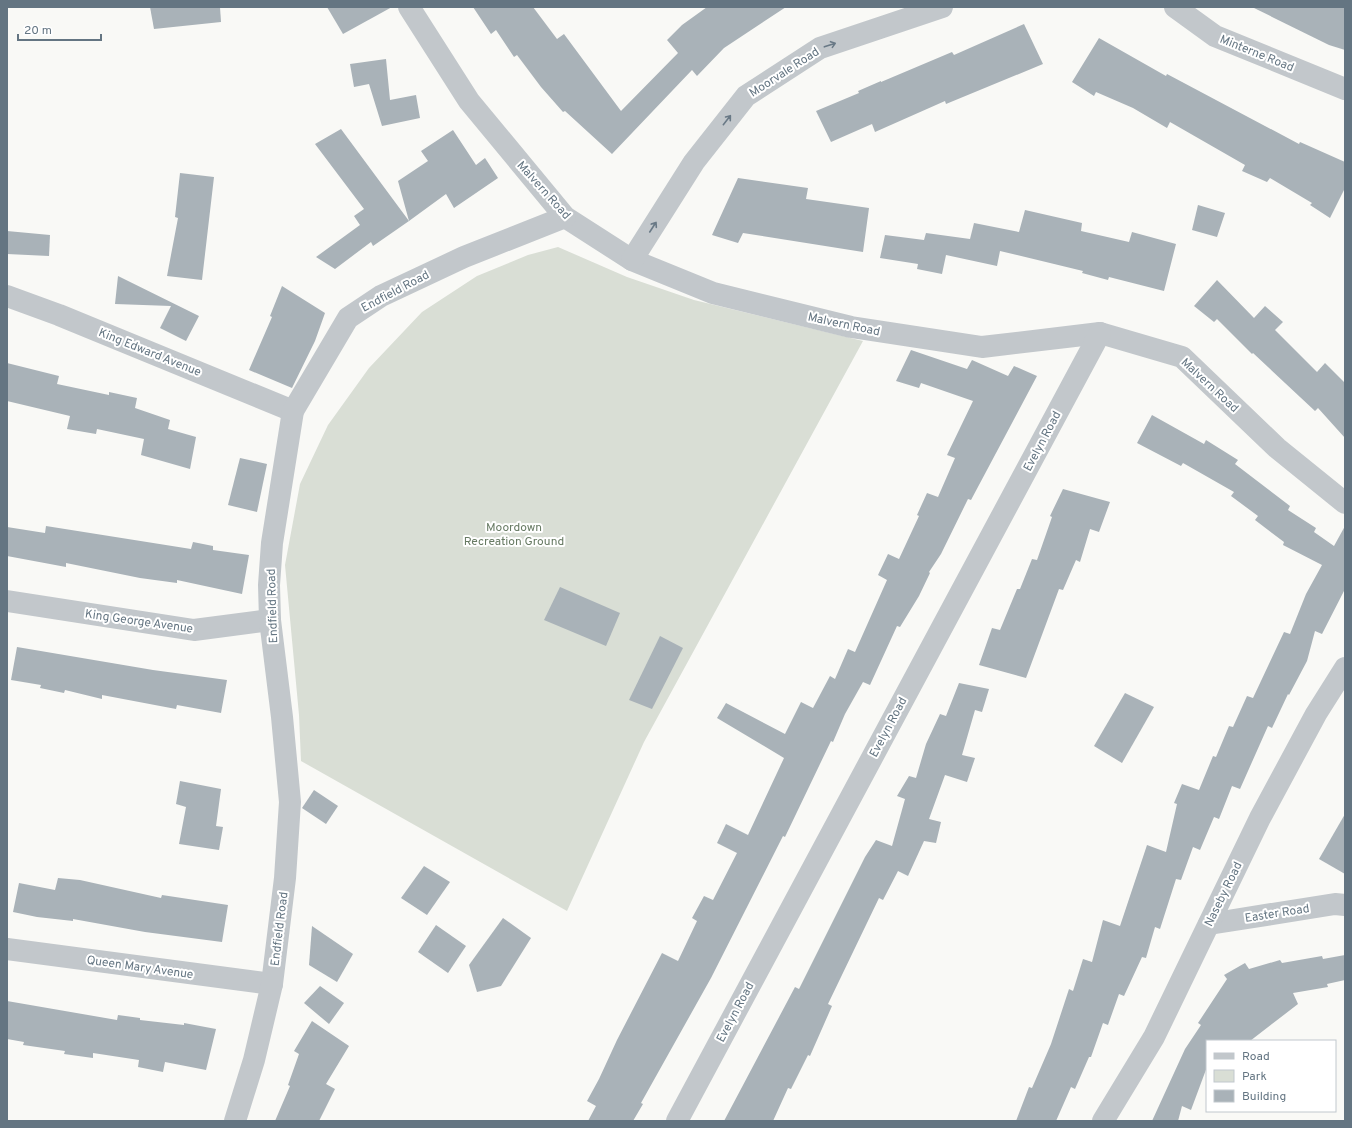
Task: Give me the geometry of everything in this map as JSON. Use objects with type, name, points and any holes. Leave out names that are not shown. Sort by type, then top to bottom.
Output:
[{"type":"street","name":"Malvern Road","points":[[409,7],[468,101],[565,217],[632,260],[713,293],[859,329],[982,347],[1100,332],[1182,357],[1277,448],[1345,503]]},
{"type":"street","name":"Moorvale Road","points":[[632,260],[694,162],[746,96],[820,48],[942,7]]},
{"type":"street","name":"Minterne Road","points":[[1175,7],[1215,36],[1345,89]]},
{"type":"street","name":"Endfield Road","points":[[235,1121],[254,1060],[272,984],[285,878],[290,802],[282,717],[270,620],[269,584],[272,543],[293,411],[348,318],[381,296],[464,257],[565,217]]},
{"type":"street","name":"King Edward Avenue","points":[[7,296],[59,315],[293,411]]},
{"type":"street","name":"Evelyn Road","points":[[677,1121],[1100,332]]},
{"type":"street","name":"King George Avenue","points":[[7,601],[194,630],[270,620]]},
{"type":"street","name":"Naseby Road","points":[[1103,1121],[1154,1037],[1260,818],[1316,714],[1345,668]]},
{"type":"street","name":"Easter Road","points":[[1209,924],[1335,904],[1345,905]]},
{"type":"street","name":"Queen Mary Avenue","points":[[7,949],[272,984]]},
{"type":"green space","name":"Moordown Recreation Ground","points":[[558,247],[627,277],[694,300],[863,341],[644,742],[567,911],[301,761],[299,715],[285,565],[300,484],[328,425],[369,368],[422,312],[477,276],[528,255]]},
{"type":"building","points":[[150,7],[220,7],[221,22],[154,29]]},
{"type":"building","points":[[327,7],[392,7],[343,34]]},
{"type":"building","points":[[473,7],[533,7],[557,39],[564,34],[621,111],[678,53],[667,40],[682,25],[707,7],[786,7],[724,48],[697,76],[692,70],[612,154],[565,111],[563,112],[541,87],[517,55],[514,57],[496,30],[491,34]]},
{"type":"building","points":[[1252,7],[1345,7],[1345,50],[1329,45]]},
{"type":"building","points":[[1024,24],[1043,64],[946,104],[945,101],[875,132],[872,124],[831,142],[816,111],[859,93],[858,91],[881,81],[952,52],[954,55]]},
{"type":"building","points":[[1099,38],[1166,76],[1167,74],[1299,144],[1300,142],[1345,162],[1345,188],[1330,218],[1310,205],[1312,203],[1270,178],[1267,182],[1242,171],[1245,165],[1170,122],[1167,128],[1133,108],[1096,92],[1094,96],[1072,82]]},
{"type":"building","points":[[386,59],[390,100],[416,95],[420,118],[382,126],[369,84],[354,87],[350,64]]},
{"type":"building","points":[[341,129],[409,221],[373,246],[371,242],[335,269],[316,257],[360,225],[354,216],[364,209],[315,144]]},
{"type":"building","points":[[453,130],[476,165],[485,158],[498,178],[454,208],[446,194],[409,221],[398,181],[428,161],[421,151]]},
{"type":"building","points":[[180,173],[214,177],[202,280],[167,276],[178,218],[175,217]]},
{"type":"building","points":[[738,178],[808,188],[806,199],[869,208],[863,252],[743,233],[738,243],[712,235]]},
{"type":"building","points":[[1198,205],[1225,213],[1217,237],[1192,230]]},
{"type":"building","points":[[1025,210],[1082,223],[1081,231],[1129,242],[1132,232],[1176,244],[1164,291],[1109,277],[1108,280],[1082,273],[1083,271],[1000,251],[997,266],[946,255],[942,274],[917,269],[918,264],[880,258],[885,235],[924,240],[926,233],[970,239],[974,223],[1019,232]]},
{"type":"building","points":[[7,231],[50,235],[49,256],[7,254]]},
{"type":"building","points":[[118,276],[199,316],[186,341],[160,328],[171,306],[115,304]]},
{"type":"building","points":[[1217,280],[1254,318],[1265,306],[1283,322],[1275,330],[1317,372],[1325,363],[1345,383],[1345,438],[1318,408],[1315,411],[1253,353],[1252,354],[1217,319],[1214,322],[1194,306]]},
{"type":"building","points":[[282,286],[325,313],[315,341],[292,388],[249,370],[272,317],[270,316]]},
{"type":"building","points":[[911,350],[967,369],[972,360],[1008,376],[1014,366],[1037,376],[971,500],[968,499],[941,554],[929,572],[930,573],[919,596],[900,627],[897,626],[870,685],[863,682],[845,714],[833,742],[831,741],[785,837],[783,836],[711,978],[641,1103],[643,1104],[633,1121],[588,1121],[596,1106],[587,1101],[662,953],[678,961],[697,921],[692,918],[704,896],[713,900],[737,853],[717,843],[726,824],[748,835],[784,758],[717,718],[726,703],[785,734],[801,702],[813,708],[830,676],[835,679],[848,649],[855,652],[887,580],[878,575],[888,554],[899,559],[919,516],[917,515],[927,493],[938,497],[955,458],[947,455],[973,401],[921,383],[919,388],[896,381]]},
{"type":"building","points":[[7,363],[59,376],[57,384],[109,395],[109,392],[137,398],[135,408],[170,420],[168,429],[196,437],[190,469],[141,455],[144,439],[97,429],[96,434],[67,429],[70,416],[7,401]]},
{"type":"building","points":[[1152,415],[1204,444],[1206,440],[1238,460],[1235,464],[1290,506],[1288,510],[1316,528],[1314,532],[1334,546],[1345,526],[1345,589],[1322,634],[1315,631],[1307,661],[1289,695],[1288,694],[1272,728],[1268,726],[1240,789],[1232,786],[1219,819],[1214,817],[1200,850],[1193,847],[1181,880],[1176,879],[1160,929],[1155,927],[1146,958],[1142,957],[1124,996],[1119,994],[1108,1025],[1103,1023],[1091,1057],[1089,1057],[1075,1089],[1071,1087],[1056,1121],[1016,1121],[1029,1087],[1032,1088],[1051,1044],[1069,989],[1073,991],[1083,959],[1092,962],[1103,920],[1120,926],[1147,845],[1166,852],[1177,804],[1174,803],[1182,784],[1199,790],[1213,756],[1216,757],[1229,726],[1233,727],[1247,696],[1253,698],[1284,632],[1290,634],[1306,594],[1322,565],[1283,545],[1284,542],[1255,520],[1258,516],[1231,496],[1234,492],[1183,463],[1181,466],[1137,443]]},
{"type":"building","points":[[240,458],[267,464],[257,512],[228,505]]},
{"type":"building","points":[[1063,489],[1110,502],[1099,532],[1090,529],[1080,562],[1076,560],[1063,590],[1059,589],[1026,678],[979,665],[992,628],[1000,630],[1017,589],[1020,589],[1032,559],[1037,560],[1052,517],[1050,516]]},
{"type":"building","points":[[46,526],[191,549],[193,542],[213,546],[213,550],[249,555],[242,594],[177,580],[177,583],[140,578],[66,563],[66,567],[7,556],[7,527],[45,533]]},
{"type":"building","points":[[560,587],[620,613],[606,646],[544,620]]},
{"type":"building","points":[[660,636],[683,648],[652,709],[629,700]]},
{"type":"building","points":[[17,647],[153,670],[227,680],[221,713],[177,705],[176,709],[102,695],[102,699],[65,690],[64,693],[40,688],[41,685],[11,680]]},
{"type":"building","points":[[959,683],[989,689],[982,712],[975,710],[962,755],[975,758],[967,782],[945,775],[929,819],[941,822],[936,843],[924,841],[908,876],[898,871],[883,900],[879,898],[828,1004],[832,1006],[810,1056],[808,1055],[791,1089],[788,1088],[773,1121],[724,1121],[795,987],[799,989],[865,857],[876,840],[892,846],[905,799],[897,796],[909,776],[916,778],[926,744],[940,714],[946,716]]},
{"type":"building","points":[[1125,693],[1154,707],[1122,763],[1094,746]]},
{"type":"building","points":[[180,781],[221,789],[216,826],[223,827],[219,850],[179,844],[186,807],[176,804]]},
{"type":"building","points":[[314,790],[338,806],[326,824],[302,808]]},
{"type":"building","points":[[1345,814],[1345,874],[1319,859]]},
{"type":"building","points":[[424,866],[450,882],[427,915],[401,898]]},
{"type":"building","points":[[58,878],[80,880],[161,898],[162,895],[228,905],[222,942],[145,932],[73,919],[73,921],[37,917],[13,912],[19,883],[55,890]]},
{"type":"building","points":[[503,918],[531,938],[501,986],[477,992],[469,965]]},
{"type":"building","points":[[436,925],[466,946],[448,973],[418,952]]},
{"type":"building","points":[[312,926],[353,954],[337,982],[309,965]]},
{"type":"building","points":[[1345,955],[1345,980],[1327,984],[1328,987],[1293,993],[1298,1004],[1251,1040],[1206,1040],[1206,1070],[1191,1110],[1182,1106],[1178,1121],[1152,1121],[1185,1049],[1201,1025],[1198,1023],[1227,979],[1224,975],[1245,963],[1249,969],[1280,960],[1282,963],[1322,956],[1323,959]]},
{"type":"building","points":[[320,986],[344,1003],[329,1024],[304,1003]]},
{"type":"building","points":[[7,1001],[117,1020],[118,1015],[140,1018],[140,1020],[184,1025],[184,1023],[216,1029],[206,1070],[165,1062],[163,1072],[138,1067],[139,1060],[93,1053],[93,1058],[64,1054],[65,1051],[23,1045],[24,1042],[7,1039]]},
{"type":"building","points":[[312,1021],[349,1046],[326,1084],[335,1089],[319,1121],[275,1121],[290,1086],[288,1085],[299,1054],[294,1051]]}]
